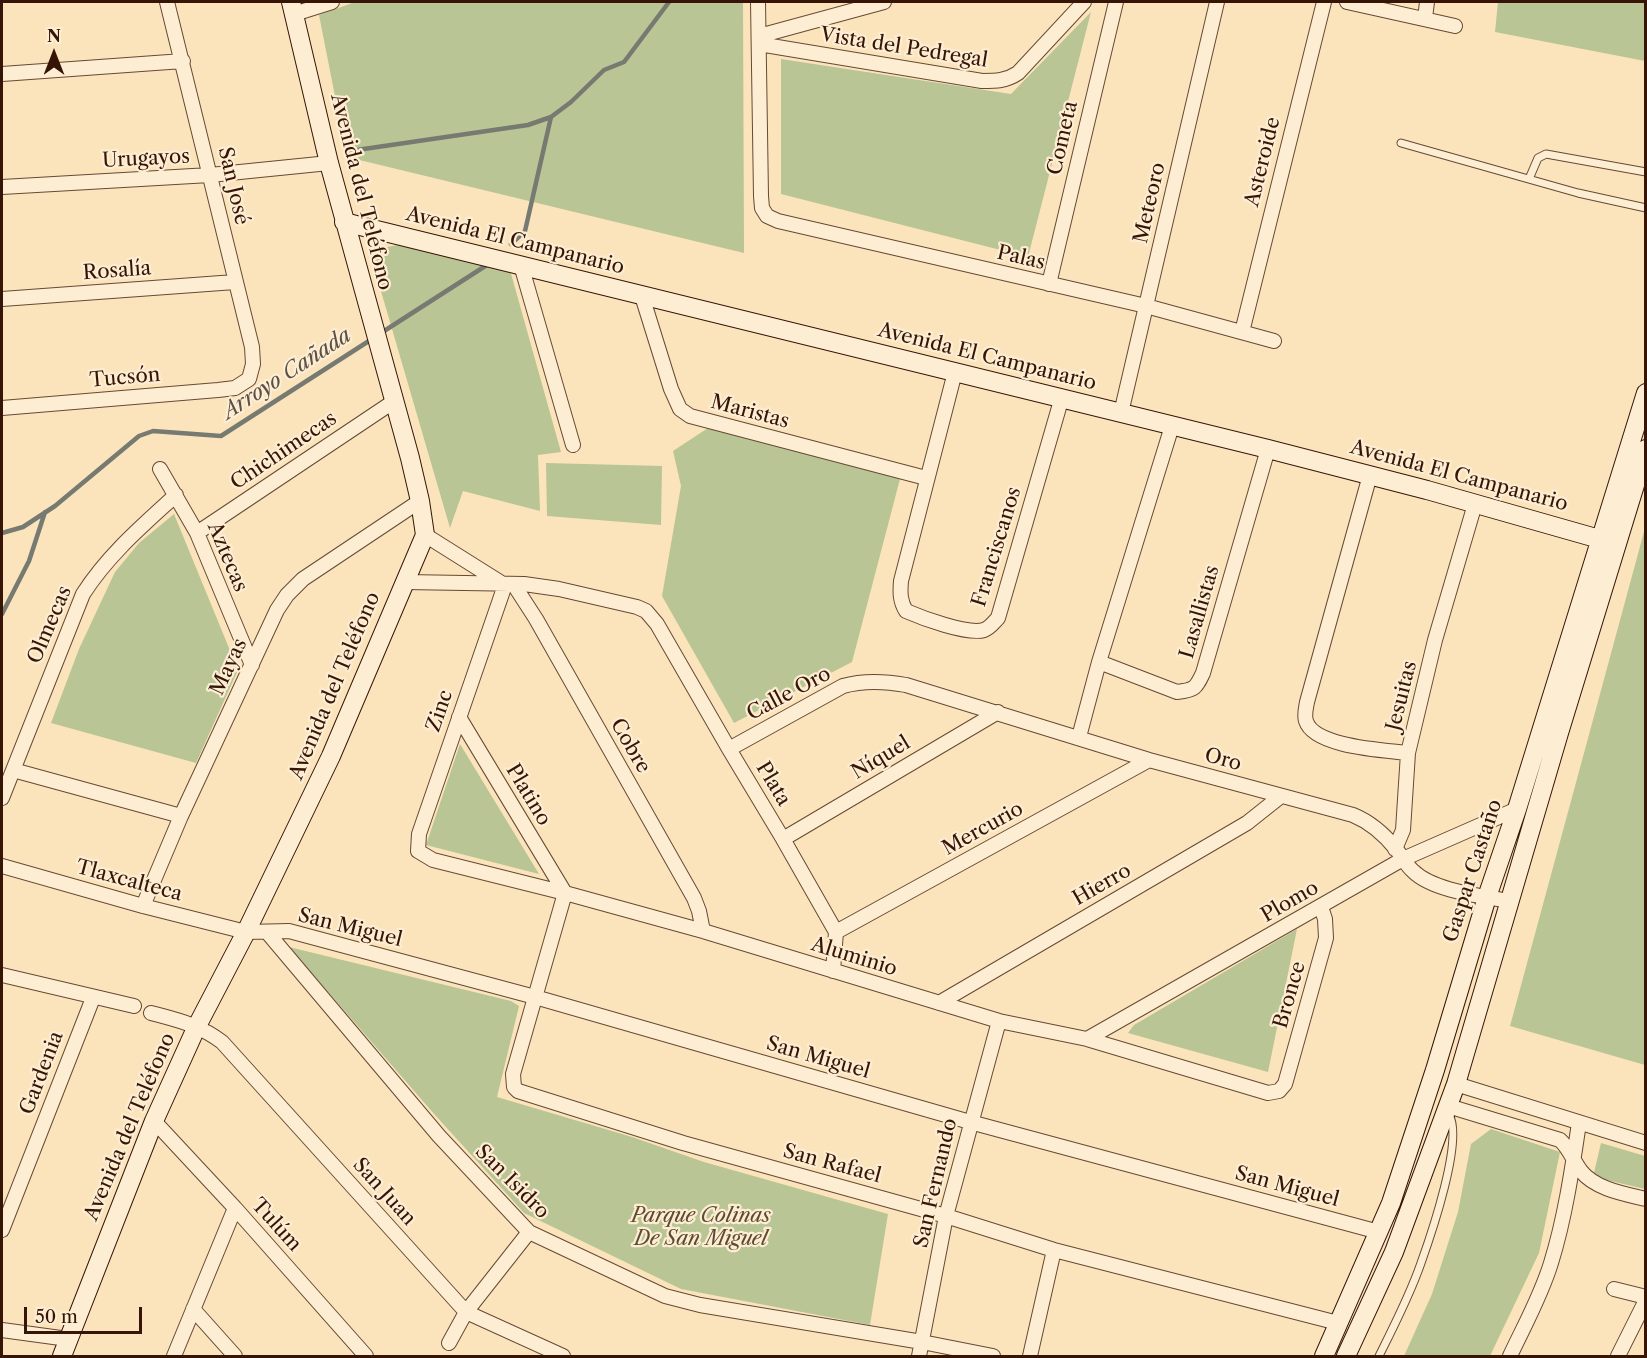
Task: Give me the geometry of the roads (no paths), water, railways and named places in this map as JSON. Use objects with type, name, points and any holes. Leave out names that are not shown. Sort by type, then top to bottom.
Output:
[{"type":"street","name":"San José","points":[[167,2],[252,347],[253,364],[249,379]]},
{"type":"street","points":[[293,8],[332,2]]},
{"type":"street","points":[[758,2],[759,40],[884,2]]},
{"type":"street","name":"Vista del Pedregal","points":[[759,40],[982,81],[996,81],[1009,79],[1018,73],[1084,2]]},
{"type":"street","name":"Cometa","points":[[1049,284],[1116,2]]},
{"type":"street","name":"Meteoro","points":[[1121,413],[1217,2]]},
{"type":"street","name":"Asteroide","points":[[1242,332],[1324,2]]},
{"type":"street","points":[[1347,2],[1455,26]]},
{"type":"street","points":[[1425,18],[1427,2]]},
{"type":"street","name":"Avenida del Teléfono","points":[[65,1348],[154,1121],[196,1026],[246,932],[331,756],[425,535],[420,501],[344,222],[293,8]]},
{"type":"street","name":"Palas","points":[[759,40],[759,177],[762,208],[767,216],[778,221],[1146,306],[1274,341]]},
{"type":"street","points":[[2,74],[183,61]]},
{"type":"street","name":"Urugayos","points":[[2,187],[210,175],[329,163]]},
{"type":"street","name":"Avenida El Campanario","points":[[344,222],[1062,397],[1370,475],[1609,541]]},
{"type":"street","points":[[521,265],[573,445]]},
{"type":"street","name":"Rosalía","points":[[2,299],[235,282]]},
{"type":"street","name":"Maristas","points":[[642,296],[671,389],[680,409],[690,416],[926,478]]},
{"type":"street","name":"Franciscanos","points":[[955,372],[901,581],[901,604],[906,611],[916,616],[969,630],[982,630],[990,627],[998,618],[1062,397]]},
{"type":"street","name":"Tucsón","points":[[2,408],[218,390],[235,388],[249,379]]},
{"type":"street","name":"Gaspar Castaño","points":[[1346,1356],[1395,1252],[1456,1084],[1609,541],[1646,393]]},
{"type":"street","name":"Chichimecas","points":[[196,533],[393,402]]},
{"type":"street","points":[[1079,737],[1099,662],[1172,426]]},
{"type":"street","name":"Lasallistas","points":[[1099,662],[1178,692],[1190,691],[1197,686],[1203,673],[1268,449]]},
{"type":"street","name":"Gaspar Castaño","points":[[1324,1356],[1391,1203],[1517,808],[1609,541],[1641,483],[1646,449]]},
{"type":"street","name":"Aztecas","points":[[160,469],[196,533],[252,665]]},
{"type":"street","name":"Jesuitas","points":[[1370,475],[1307,702],[1306,721],[1312,731],[1338,742],[1408,753],[1435,640],[1475,504]]},
{"type":"street","name":"Olmecas","points":[[2,798],[83,594],[98,571],[121,545],[176,495]]},
{"type":"street","name":"Mayas","points":[[142,906],[181,816],[277,610],[287,595],[303,579],[420,501]]},
{"type":"street","name":"Cobre","points":[[425,535],[509,585],[536,619],[694,898],[703,931]]},
{"type":"street","name":"Cobre","points":[[405,582],[524,584],[559,589],[623,602],[646,611],[657,624]]},
{"type":"street","name":"Zinc","points":[[418,851],[419,834],[459,717],[509,585]]},
{"type":"street","name":"Plata","points":[[657,624],[836,932]]},
{"type":"street","name":"Calle Oro","points":[[729,749],[843,686],[860,682],[884,681],[906,685]]},
{"type":"street","name":"Oro","points":[[906,685],[1149,760],[1281,796],[1332,807],[1369,822],[1412,871],[1433,884],[1509,901]]},
{"type":"street","name":"Níquel","points":[[783,839],[998,712]]},
{"type":"street","name":"Platino","points":[[459,717],[565,893]]},
{"type":"street","points":[[1399,854],[1408,753]]},
{"type":"street","name":"Mercurio","points":[[836,932],[1149,760]]},
{"type":"street","points":[[12,770],[181,816]]},
{"type":"street","name":"Hierro","points":[[939,1003],[1247,823],[1281,796]]},
{"type":"street","name":"Plomo","points":[[1087,1040],[1321,907],[1399,854],[1517,808]]},
{"type":"street","name":"Aluminio","points":[[418,851],[432,860],[703,931],[999,1021],[1087,1040],[1251,1089],[1279,1091]]},
{"type":"street","name":"Tlaxcalteca","points":[[2,866],[142,906],[246,932]]},
{"type":"street","name":"San Rafael","points":[[565,893],[513,1074],[514,1087],[518,1091],[683,1143],[946,1216],[1054,1250],[1338,1323]]},
{"type":"street","name":"Bronce","points":[[1279,1091],[1285,1084],[1326,939],[1325,919],[1321,907]]},
{"type":"street","name":"San Miguel","points":[[246,932],[289,931],[535,997],[970,1122],[1379,1232]]},
{"type":"street","name":"San Isidro","points":[[267,932],[439,1136],[529,1232],[665,1296],[771,1318],[922,1342],[993,1356]]},
{"type":"street","points":[[833,971],[836,932]]},
{"type":"street","points":[[2,975],[134,1006]]},
{"type":"street","name":"Gardenia","points":[[2,1230],[93,998]]},
{"type":"street","name":"San Juan","points":[[151,1013],[196,1026],[222,1041],[466,1312],[563,1356]]},
{"type":"street","name":"San Fernando","points":[[919,1356],[946,1216],[999,1021]]},
{"type":"street","points":[[1456,1084],[1646,1143]]},
{"type":"street","points":[[1447,1109],[1560,1140],[1586,1177],[1627,1194],[1646,1198]]},
{"type":"street","name":"Tulúm","points":[[154,1121],[235,1208],[366,1356]]},
{"type":"street","points":[[1510,1356],[1542,1289],[1551,1264],[1580,1123]]},
{"type":"street","points":[[174,1356],[235,1208]]},
{"type":"street","points":[[449,1343],[466,1312],[529,1232]]},
{"type":"street","points":[[1030,1356],[1054,1250]]},
{"type":"street","points":[[1614,1289],[1646,1298],[1618,1356]]},
{"type":"street","points":[[193,1309],[236,1356]]},
{"type":"street","points":[[2,1330],[65,1348]]},
{"type":"lane","points":[[1401,143],[1578,193],[1646,208]]},
{"type":"lane","points":[[1530,179],[1538,158],[1546,154],[1646,172]]},
{"type":"lane","points":[[1380,1356],[1420,1265],[1438,1209],[1452,1151],[1453,1127],[1447,1109]]},
{"type":"waterway","name":"Arroyo Cañada","points":[[350,151],[528,125],[551,117],[571,102],[604,70],[624,62],[669,2]]},
{"type":"waterway","name":"Arroyo Cañada","points":[[511,244],[525,231],[551,117]]},
{"type":"waterway","name":"Arroyo Cañada","points":[[381,333],[490,263]]},
{"type":"waterway","name":"Arroyo Cañada","points":[[2,533],[23,527],[55,506],[139,436],[153,431],[221,436],[372,339]]},
{"type":"waterway","points":[[2,614],[29,561],[45,512]]},
{"type":"park label","name":"Parque Colinas De San Miguel","points":[[701,1228]]}]
